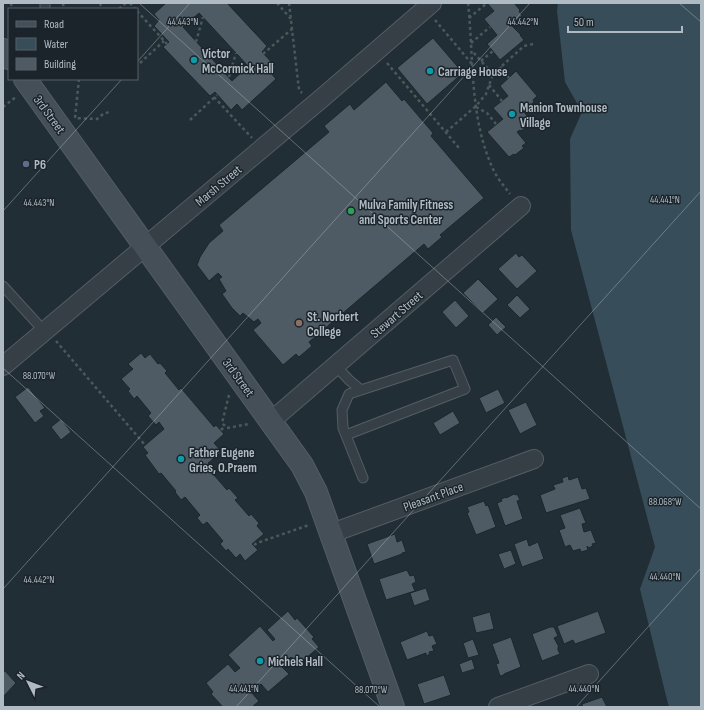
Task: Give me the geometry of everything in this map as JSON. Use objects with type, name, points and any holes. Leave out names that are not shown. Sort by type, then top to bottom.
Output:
[{"type":"main road","name":"3rd Street","points":[[26,80],[302,465],[316,492],[332,533],[393,707]]},
{"type":"street","name":"Marsh Street","points":[[3,366],[313,106],[429,6]]},
{"type":"street","name":"Stewart Street","points":[[271,421],[521,206]]},
{"type":"street","name":"Pleasant Place","points":[[332,533],[534,458]]},
{"type":"street","points":[[498,707],[589,674]]},
{"type":"lane","points":[[3,286],[45,330]]},
{"type":"lane","points":[[346,435],[465,389],[453,360],[349,394],[342,410],[343,428],[363,478]]},
{"type":"lane","points":[[336,366],[361,390]]},
{"type":"path","points":[[277,3],[291,20]]},
{"type":"path","points":[[289,3],[299,90],[313,106]]},
{"type":"path","points":[[468,3],[476,106],[482,136],[494,171],[521,206]]},
{"type":"path","points":[[469,19],[487,3]]},
{"type":"path","points":[[429,6],[472,65]]},
{"type":"path","points":[[138,12],[167,44]]},
{"type":"path","points":[[196,42],[203,17]]},
{"type":"path","points":[[471,43],[490,27]]},
{"type":"path","points":[[264,54],[292,29]]},
{"type":"path","points":[[140,63],[164,41]]},
{"type":"path","points":[[446,132],[476,106],[486,94],[492,74],[524,46],[533,44]]},
{"type":"path","points":[[376,51],[460,148]]},
{"type":"path","points":[[471,51],[492,74]]},
{"type":"path","points":[[481,61],[493,51]]},
{"type":"path","points":[[228,77],[236,53]]},
{"type":"path","points":[[500,66],[509,78]]},
{"type":"path","points":[[79,80],[75,118],[97,119],[103,114],[109,112]]},
{"type":"path","points":[[489,85],[502,101]]},
{"type":"path","points":[[190,120],[216,96],[262,149]]},
{"type":"path","points":[[476,106],[487,113],[496,124]]},
{"type":"path","points":[[45,330],[145,446]]},
{"type":"path","points":[[229,394],[222,423],[227,428],[250,424]]},
{"type":"path","points":[[221,430],[225,426]]},
{"type":"water","points":[[558,3],[701,3],[701,707],[669,707],[640,589],[655,547],[571,230],[570,139],[582,112],[565,82],[557,11]]},
{"type":"building","name":"Victor McCormick Hall","points":[[166,3],[227,3],[267,46],[262,52],[276,67],[270,72],[276,79],[242,110],[237,104],[231,110],[215,92],[210,96],[163,47],[169,42],[154,26],[159,20],[154,14]],"holes":[[[199,13],[248,66],[232,81],[183,27]]]},
{"type":"building","points":[[487,3],[514,3],[520,10],[519,11],[522,16],[511,25],[524,40],[500,60],[487,44],[497,35],[484,19],[494,11]]},
{"type":"building","name":"Carriage House","points":[[433,38],[463,73],[427,104],[397,68]]},
{"type":"building","name":"Manion Townhouse Village","points":[[516,71],[537,96],[533,100],[534,102],[528,107],[526,105],[521,109],[531,120],[526,124],[528,126],[517,132],[526,143],[522,146],[524,148],[515,155],[514,154],[509,157],[487,132],[503,119],[493,108],[508,96],[500,86]]},
{"type":"building","name":"Mulva Family Fitness and Sports Center","points":[[386,82],[402,101],[404,99],[433,133],[431,136],[484,198],[440,235],[442,237],[428,249],[424,244],[309,342],[312,346],[299,357],[296,354],[283,365],[253,330],[261,323],[258,319],[254,322],[243,313],[240,316],[222,294],[226,291],[219,279],[222,277],[218,273],[209,281],[197,265],[209,243],[223,231],[219,225],[329,132],[324,126],[350,104],[354,110]]},
{"type":"building","points":[[516,253],[519,257],[522,255],[537,271],[517,289],[498,269]]},
{"type":"building","points":[[478,279],[498,299],[483,313],[463,293]]},
{"type":"building","points":[[517,295],[530,309],[520,318],[507,305]]},
{"type":"building","points":[[455,300],[469,316],[456,328],[442,312]]},
{"type":"building","points":[[496,317],[506,327],[497,335],[488,325]]},
{"type":"building","name":"Father Eugene Gries, O.Praem","points":[[141,353],[145,358],[150,354],[158,364],[160,363],[167,371],[165,373],[179,390],[181,388],[214,427],[216,425],[224,434],[214,443],[222,452],[208,463],[216,473],[214,475],[227,490],[229,488],[238,498],[235,500],[249,516],[251,514],[259,523],[257,526],[264,534],[252,544],[258,550],[245,561],[240,554],[236,558],[228,549],[226,551],[220,544],[223,541],[207,522],[203,525],[197,518],[200,515],[185,497],[181,500],[175,492],[176,491],[161,473],[159,474],[145,455],[148,453],[143,447],[164,429],[159,422],[156,425],[148,416],[151,413],[137,396],[134,399],[128,391],[130,389],[121,379],[133,369],[128,364]]},
{"type":"building","points":[[28,387],[45,408],[40,411],[44,416],[35,423],[15,397]]},
{"type":"building","points":[[498,389],[505,403],[486,413],[479,398]]},
{"type":"building","points":[[526,402],[537,425],[520,434],[508,410]]},
{"type":"building","points":[[453,411],[460,423],[440,435],[433,423]]},
{"type":"building","points":[[61,419],[71,432],[61,440],[51,427]]},
{"type":"building","points":[[568,476],[569,480],[578,477],[582,489],[586,488],[590,499],[546,513],[540,495],[555,489],[553,485],[563,482],[562,478]]},
{"type":"building","points":[[517,494],[520,500],[517,501],[523,519],[505,526],[497,503],[502,501],[501,499]]},
{"type":"building","points":[[484,501],[486,506],[488,505],[496,527],[476,535],[467,513],[469,512],[467,507]]},
{"type":"building","points":[[580,508],[586,523],[582,524],[584,532],[591,530],[596,543],[592,544],[593,546],[588,548],[587,546],[588,550],[581,552],[580,549],[573,551],[570,545],[565,547],[559,530],[565,528],[560,515]]},
{"type":"building","points":[[395,534],[397,542],[402,540],[406,552],[374,564],[367,544]]},
{"type":"building","points":[[527,539],[529,546],[538,542],[544,559],[522,567],[514,544]]},
{"type":"building","points":[[511,550],[516,564],[504,569],[498,554]]},
{"type":"building","points":[[407,570],[410,576],[414,575],[416,582],[412,584],[415,591],[386,600],[379,579]]},
{"type":"building","points":[[426,588],[430,600],[414,606],[410,593]]},
{"type":"building","name":"Michels Hall","points":[[288,611],[295,620],[297,618],[314,637],[312,639],[319,647],[298,665],[291,657],[283,664],[281,666],[289,674],[268,692],[261,684],[251,692],[259,701],[252,707],[223,707],[211,694],[213,692],[206,683],[228,664],[235,672],[240,668],[228,655],[260,626],[273,641],[275,639],[267,630]]},
{"type":"building","points":[[598,611],[606,633],[575,644],[573,640],[564,644],[557,626]]},
{"type":"building","points":[[490,612],[494,629],[476,633],[472,617]]},
{"type":"building","points":[[550,627],[554,627],[558,636],[554,638],[559,647],[558,650],[560,654],[542,661],[532,634]]},
{"type":"building","points":[[427,631],[429,636],[433,635],[437,644],[432,646],[434,651],[429,652],[430,654],[426,656],[426,653],[407,660],[400,642]]},
{"type":"building","points":[[511,637],[521,667],[500,676],[496,664],[499,663],[492,644]]},
{"type":"building","points":[[473,639],[479,655],[468,658],[463,643]]},
{"type":"building","points":[[472,659],[475,669],[462,673],[459,664]]},
{"type":"building","points":[[5,671],[16,683],[3,697],[3,672]]},
{"type":"building","points":[[444,675],[451,695],[424,704],[417,684]]},
{"type":"building","points":[[602,697],[607,707],[583,707],[582,704]]},
{"type":"place","name":"Victor McCormick Hall","points":[[194,60]]},
{"type":"place","name":"Carriage House","points":[[430,71]]},
{"type":"place","name":"Manion Townhouse Village","points":[[512,114]]},
{"type":"place","name":"P6","points":[[26,164]]},
{"type":"place","name":"Mulva Family Fitness and Sports Center","points":[[351,211]]},
{"type":"place","name":"St. Norbert College","points":[[299,323]]},
{"type":"place","name":"Father Eugene Gries, O.Praem","points":[[181,459]]},
{"type":"place","name":"Michels Hall","points":[[260,661]]}]
